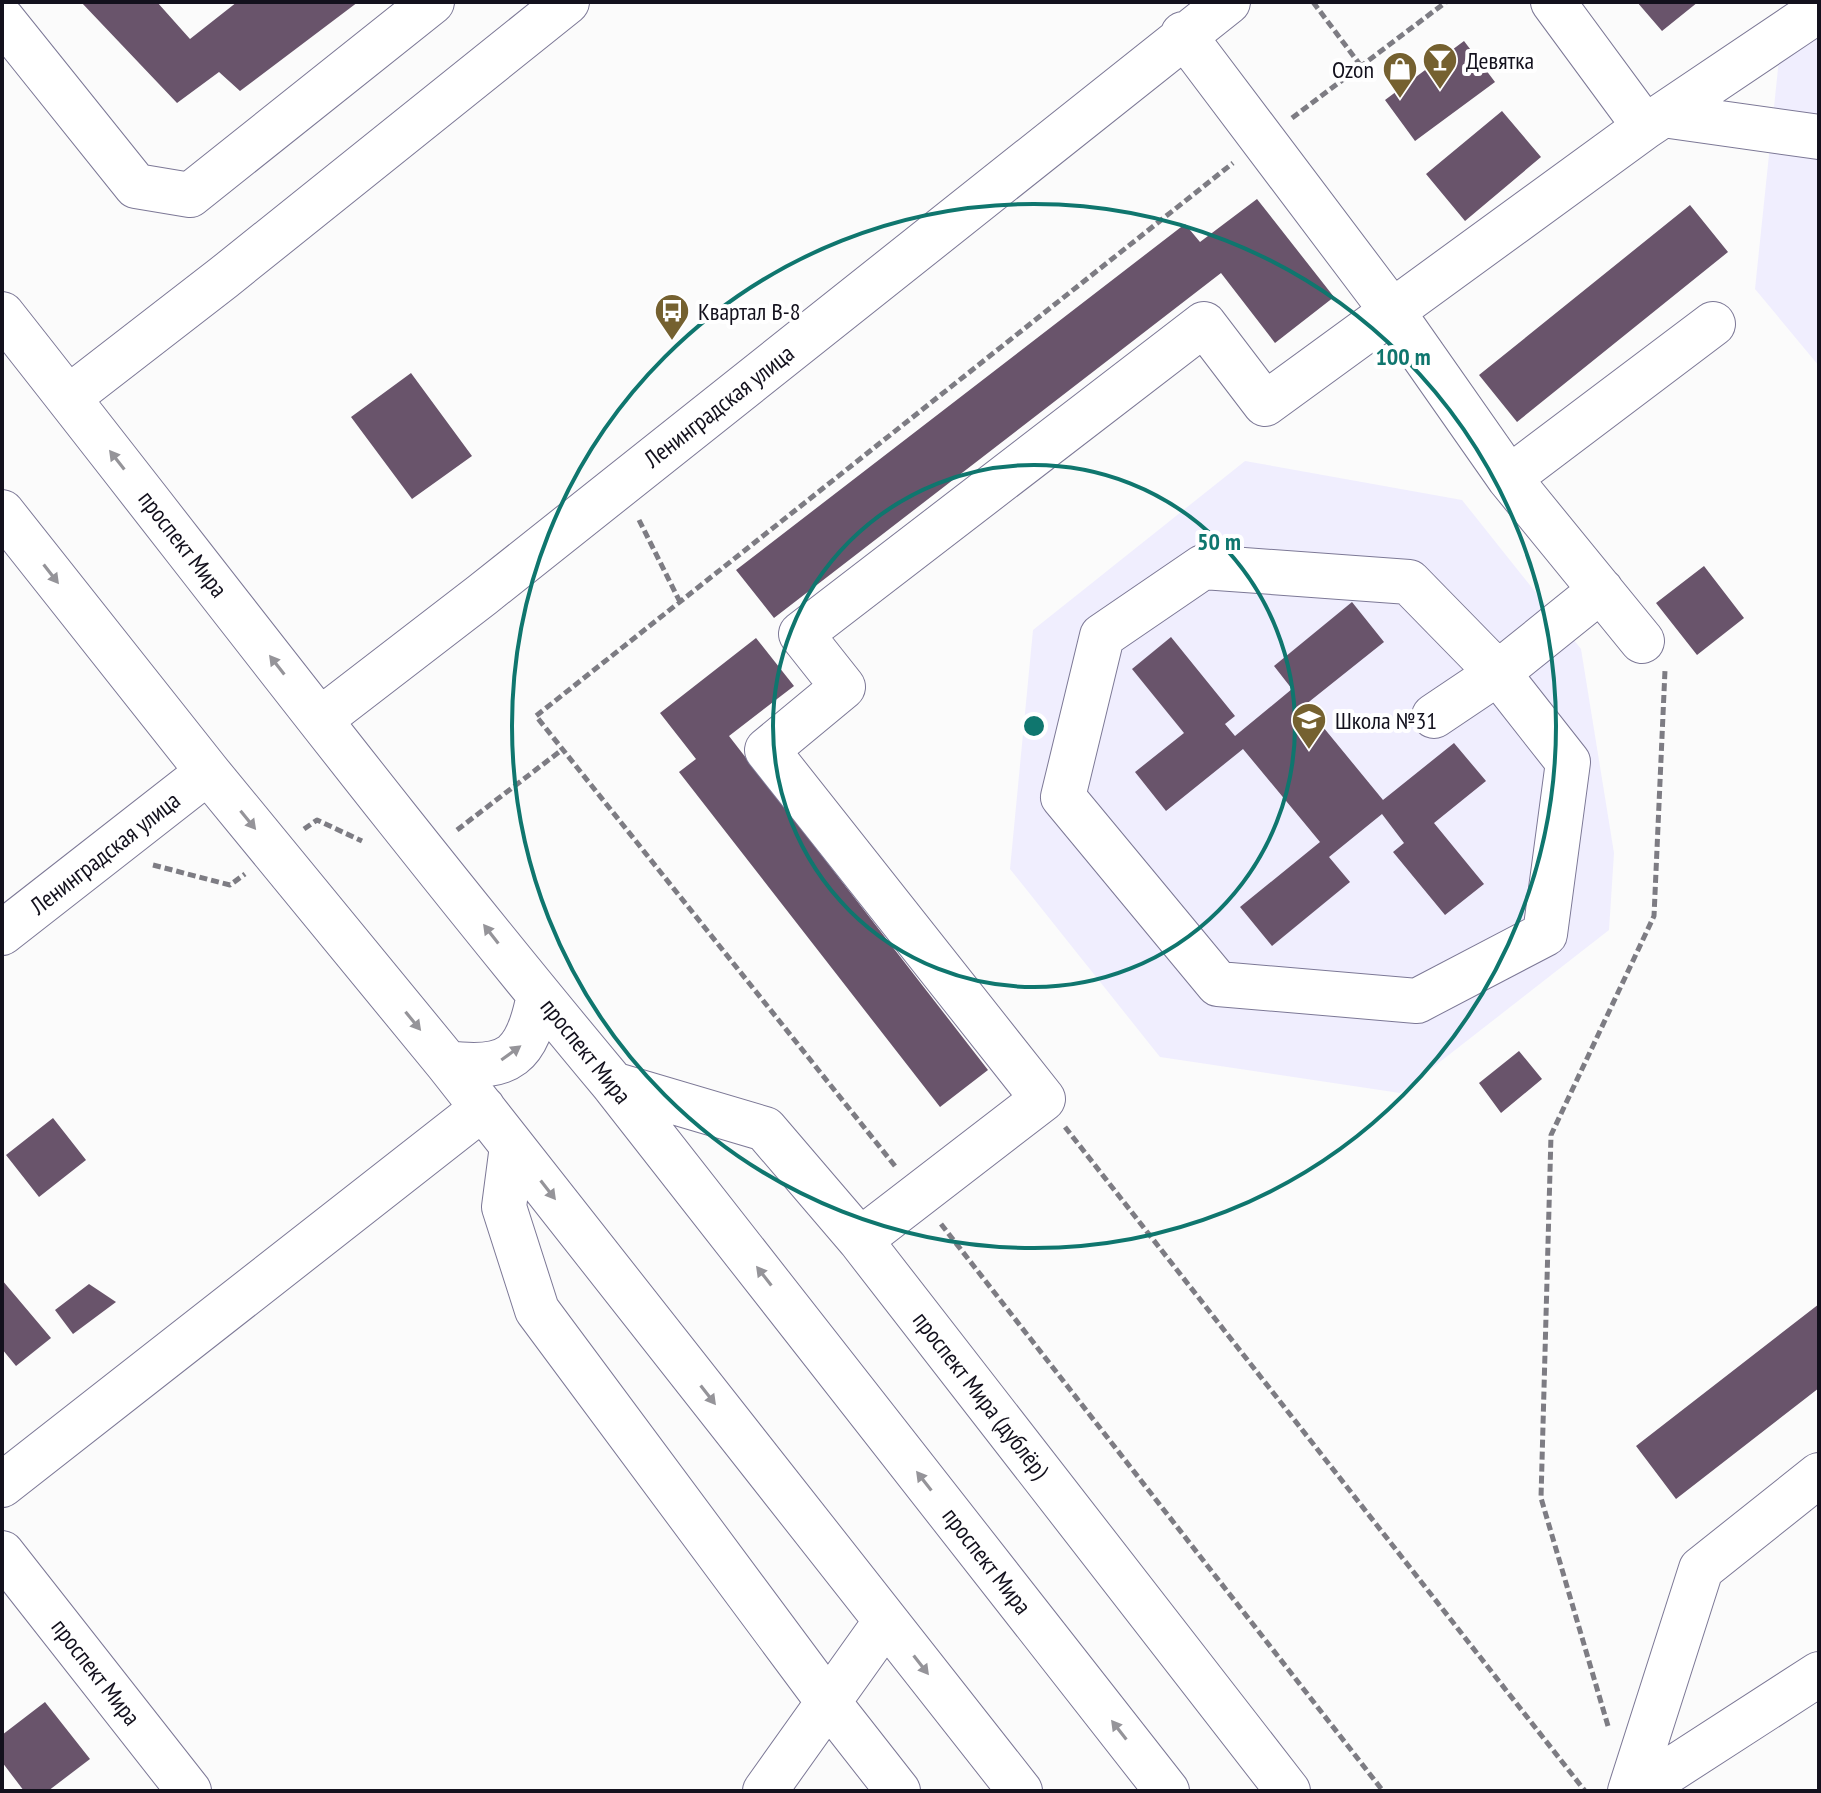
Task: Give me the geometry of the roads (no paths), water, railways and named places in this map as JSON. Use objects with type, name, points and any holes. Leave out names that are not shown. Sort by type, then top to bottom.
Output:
[{"type":"street","points":[[2,19],[136,186],[190,195],[432,2]]},
{"type":"street","points":[[68,398],[567,2]]},
{"type":"street","name":"Ленинградская улица","points":[[317,714],[621,485],[1226,2]]},
{"type":"street","points":[[1553,2],[1654,121],[1819,137]]},
{"type":"street","points":[[860,1240],[1043,1099],[767,750],[843,687],[801,634],[1204,324],[1265,404],[1654,121],[1819,10]]},
{"type":"street","points":[[317,714],[613,471],[1184,35],[1392,311],[1509,478],[1642,641]]},
{"type":"street","name":"проспект Мира","points":[[2,314],[539,995],[613,1084],[1167,1791]]},
{"type":"street","points":[[1509,478],[1713,324]]},
{"type":"street","points":[[2,512],[208,772],[483,1108],[1020,1791]]},
{"type":"street","points":[[1203,567],[1409,582],[1498,673],[1568,762],[1545,934],[1417,1001],[1218,984],[1063,797],[1102,636],[1203,567]]},
{"type":"street","points":[[1434,716],[1498,673],[1601,590]]},
{"type":"street","name":"Ленинградская улица","points":[[2,933],[208,772]]},
{"type":"street","points":[[447,1063],[478,1067],[518,1052],[533,1027],[539,995]]},
{"type":"street","name":"проспект Мира (дублёр)","points":[[613,1084],[765,1129],[860,1240],[1288,1791]]},
{"type":"street","points":[[2,1485],[483,1108]]},
{"type":"street","points":[[512,1146],[504,1207],[537,1310],[898,1791]]},
{"type":"street","points":[[1630,1791],[1701,1569],[1819,1475]]},
{"type":"street","name":"проспект Мира","points":[[2,1553],[189,1791]]},
{"type":"street","points":[[765,1791],[886,1621]]},
{"type":"street","points":[[1638,1791],[1819,1674]]},
{"type":"place","name":"Девятка","points":[[1440,91]]},
{"type":"place","name":"Ozon","points":[[1400,100]]},
{"type":"place","name":"Квартал В-8","points":[[672,342]]},
{"type":"place","name":"Школа №31","points":[[1309,751]]}]
